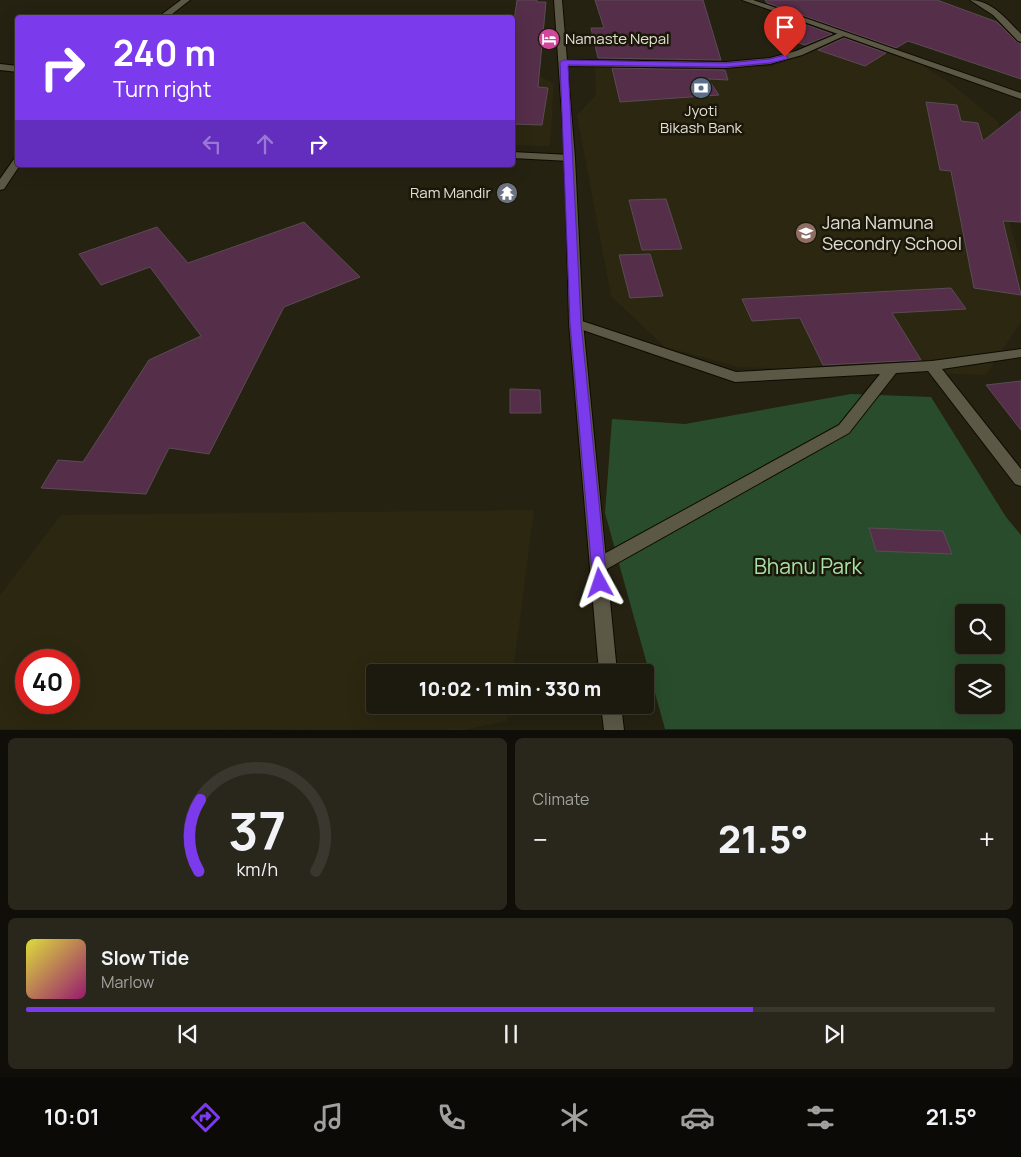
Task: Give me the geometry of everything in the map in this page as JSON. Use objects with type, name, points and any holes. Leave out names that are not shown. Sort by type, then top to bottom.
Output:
[{"type":"street","points":[[165,15],[186,0]]},
{"type":"street","points":[[558,0],[570,158],[576,323],[607,664]]},
{"type":"street","points":[[746,0],[1020,95]]},
{"type":"street","points":[[974,0],[996,13],[1021,39]]},
{"type":"street","points":[[564,62],[726,65],[770,61],[799,53],[842,34]]},
{"type":"street","points":[[0,67],[15,69]]},
{"type":"street","points":[[515,154],[570,158]]},
{"type":"street","points":[[0,186],[15,164]]},
{"type":"street","points":[[576,323],[734,377],[932,366],[1021,353]]},
{"type":"street","points":[[932,366],[1021,480]]},
{"type":"street","points":[[598,566],[844,429],[891,369]]},
{"type":"street","points":[[612,714],[614,730]]},
{"type":"shaded area","name":"Jana Namuna Secondry School","points":[[844,38],[918,63],[950,83],[998,122],[1004,203],[1021,263],[1021,322],[986,375],[739,367],[665,347],[611,296],[577,115],[596,95],[595,65],[770,67]]},
{"type":"shaded area","points":[[515,54],[527,68],[554,84],[550,146],[515,145]]},
{"type":"shaded area","points":[[534,510],[514,664],[366,664],[366,714],[508,714],[507,721],[463,730],[0,729],[0,595],[61,515]]},
{"type":"green space","name":"Bhanu Park","points":[[851,394],[931,397],[1006,517],[1021,535],[1021,729],[665,729],[654,689],[654,664],[647,664],[605,513],[612,419],[685,424]]},
{"type":"building","points":[[517,0],[546,2],[538,87],[548,88],[542,125],[515,124],[515,15]]},
{"type":"building","points":[[595,0],[703,0],[721,60],[598,58],[591,28],[604,28]]},
{"type":"building","points":[[765,0],[937,0],[997,22],[1021,44],[1021,79],[908,41],[896,48],[767,3]]},
{"type":"building","points":[[773,13],[832,34],[805,45],[790,40]]},
{"type":"building","points":[[844,38],[886,53],[865,66],[818,50]]},
{"type":"building","points":[[612,68],[725,70],[728,80],[708,79],[719,95],[620,102]]},
{"type":"building","points":[[926,102],[957,105],[961,121],[978,123],[983,141],[1021,111],[1021,222],[1003,221],[1021,295],[974,288],[951,171],[940,170]]},
{"type":"building","points":[[666,199],[682,249],[642,250],[629,200]]},
{"type":"building","points":[[304,222],[360,277],[284,307],[209,454],[169,448],[146,494],[41,488],[58,460],[83,462],[149,360],[201,336],[150,267],[101,285],[79,254],[157,227],[188,263]]},
{"type":"building","points":[[650,254],[663,296],[630,298],[619,255]]},
{"type":"building","points":[[951,288],[966,309],[892,313],[921,360],[823,365],[800,318],[752,321],[742,299]]},
{"type":"building","points":[[1021,381],[1021,430],[986,385]]},
{"type":"building","points":[[510,389],[540,390],[541,413],[510,413]]},
{"type":"building","points":[[869,528],[943,531],[952,554],[876,551]]},
{"type":"place","name":"Namaste Nepal","points":[[549,39]]},
{"type":"place","name":"Jyoti Bikash Bank","points":[[701,88]]},
{"type":"place","name":"Ram Mandir","points":[[507,193]]},
{"type":"place","name":"Jana Namuna Secondry School","points":[[806,233]]},
{"type":"route","points":[[600,583],[576,323],[570,158],[564,62],[726,65],[770,61],[785,57]]}]
